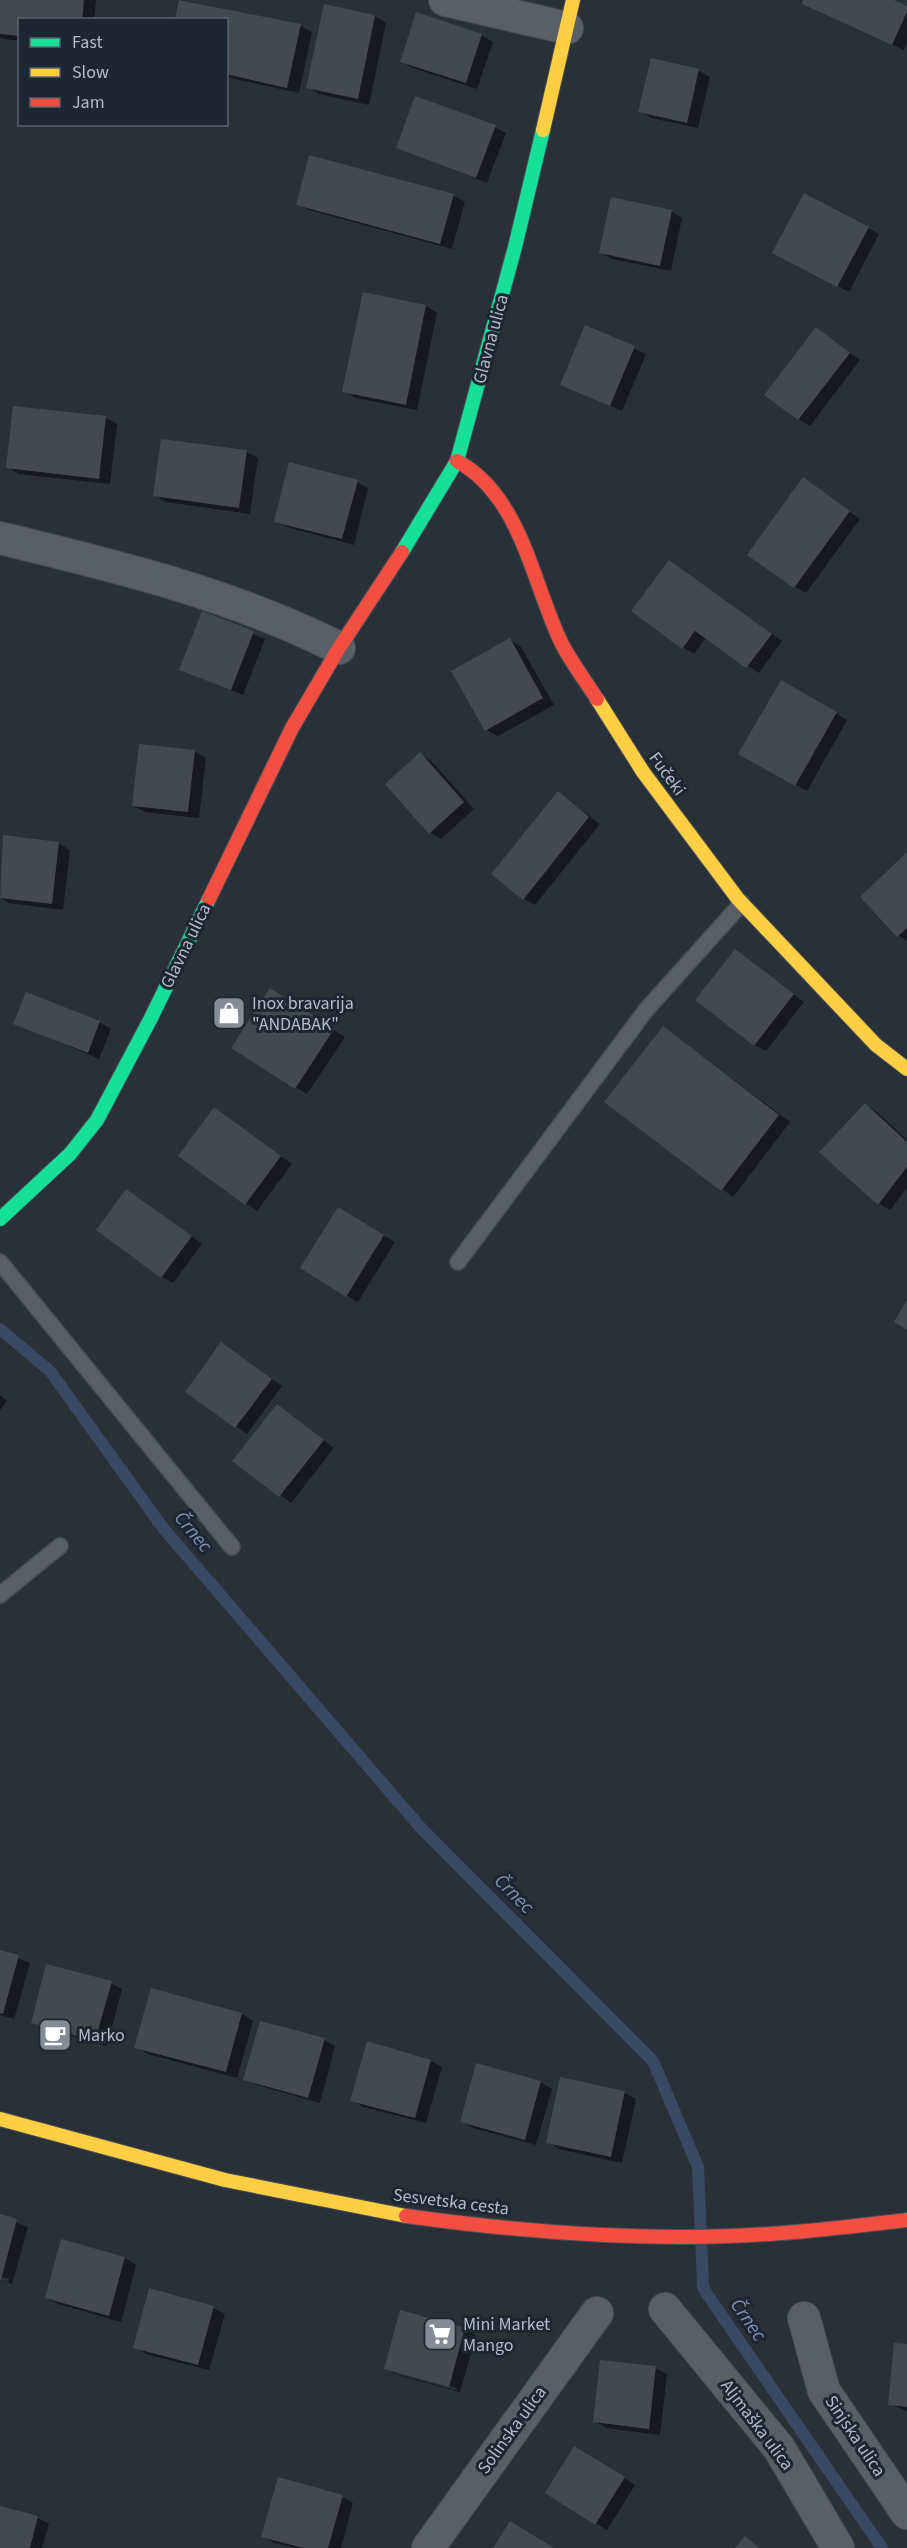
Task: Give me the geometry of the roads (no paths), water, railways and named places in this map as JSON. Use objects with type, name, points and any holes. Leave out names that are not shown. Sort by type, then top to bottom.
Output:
[{"type":"street","points":[[445,0],[570,14]]},
{"type":"street","name":"Glavna ulica","points":[[0,1218],[70,1154],[97,1120],[151,1018],[292,728],[339,648],[424,518],[457,461],[515,247],[570,14]]},
{"type":"street","name":"Fučeki","points":[[457,461],[478,472],[493,486],[505,506],[561,642],[643,772],[742,903],[876,1045],[907,1069]]},
{"type":"street","points":[[0,538],[124,567],[243,605],[296,626],[339,648]]},
{"type":"street","name":"Sesvetska cesta","points":[[0,2119],[196,2171],[323,2201],[495,2226],[576,2234],[727,2236],[907,2220]]},
{"type":"street","name":"Aljmaška ulica","points":[[665,2309],[779,2448],[838,2548]]},
{"type":"street","name":"Solinska ulica","points":[[428,2548],[597,2313]]},
{"type":"street","name":"Sinjska ulica","points":[[804,2318],[824,2391],[907,2513]]},
{"type":"lane","points":[[458,1262],[646,1010],[742,903]]},
{"type":"lane","points":[[0,1262],[232,1547]]},
{"type":"lane","points":[[0,1595],[60,1546]]},
{"type":"waterway","name":"Črnec","points":[[0,1329],[50,1371],[163,1528],[421,1828],[653,2061],[698,2167],[703,2286],[882,2548]]},
{"type":"place","name":"Inox bravarija \"ANDABAK\"","points":[[229,1013]]},
{"type":"place","name":"Marko","points":[[55,2035]]},
{"type":"place","name":"Mini Market Mango","points":[[440,2334]]}]
